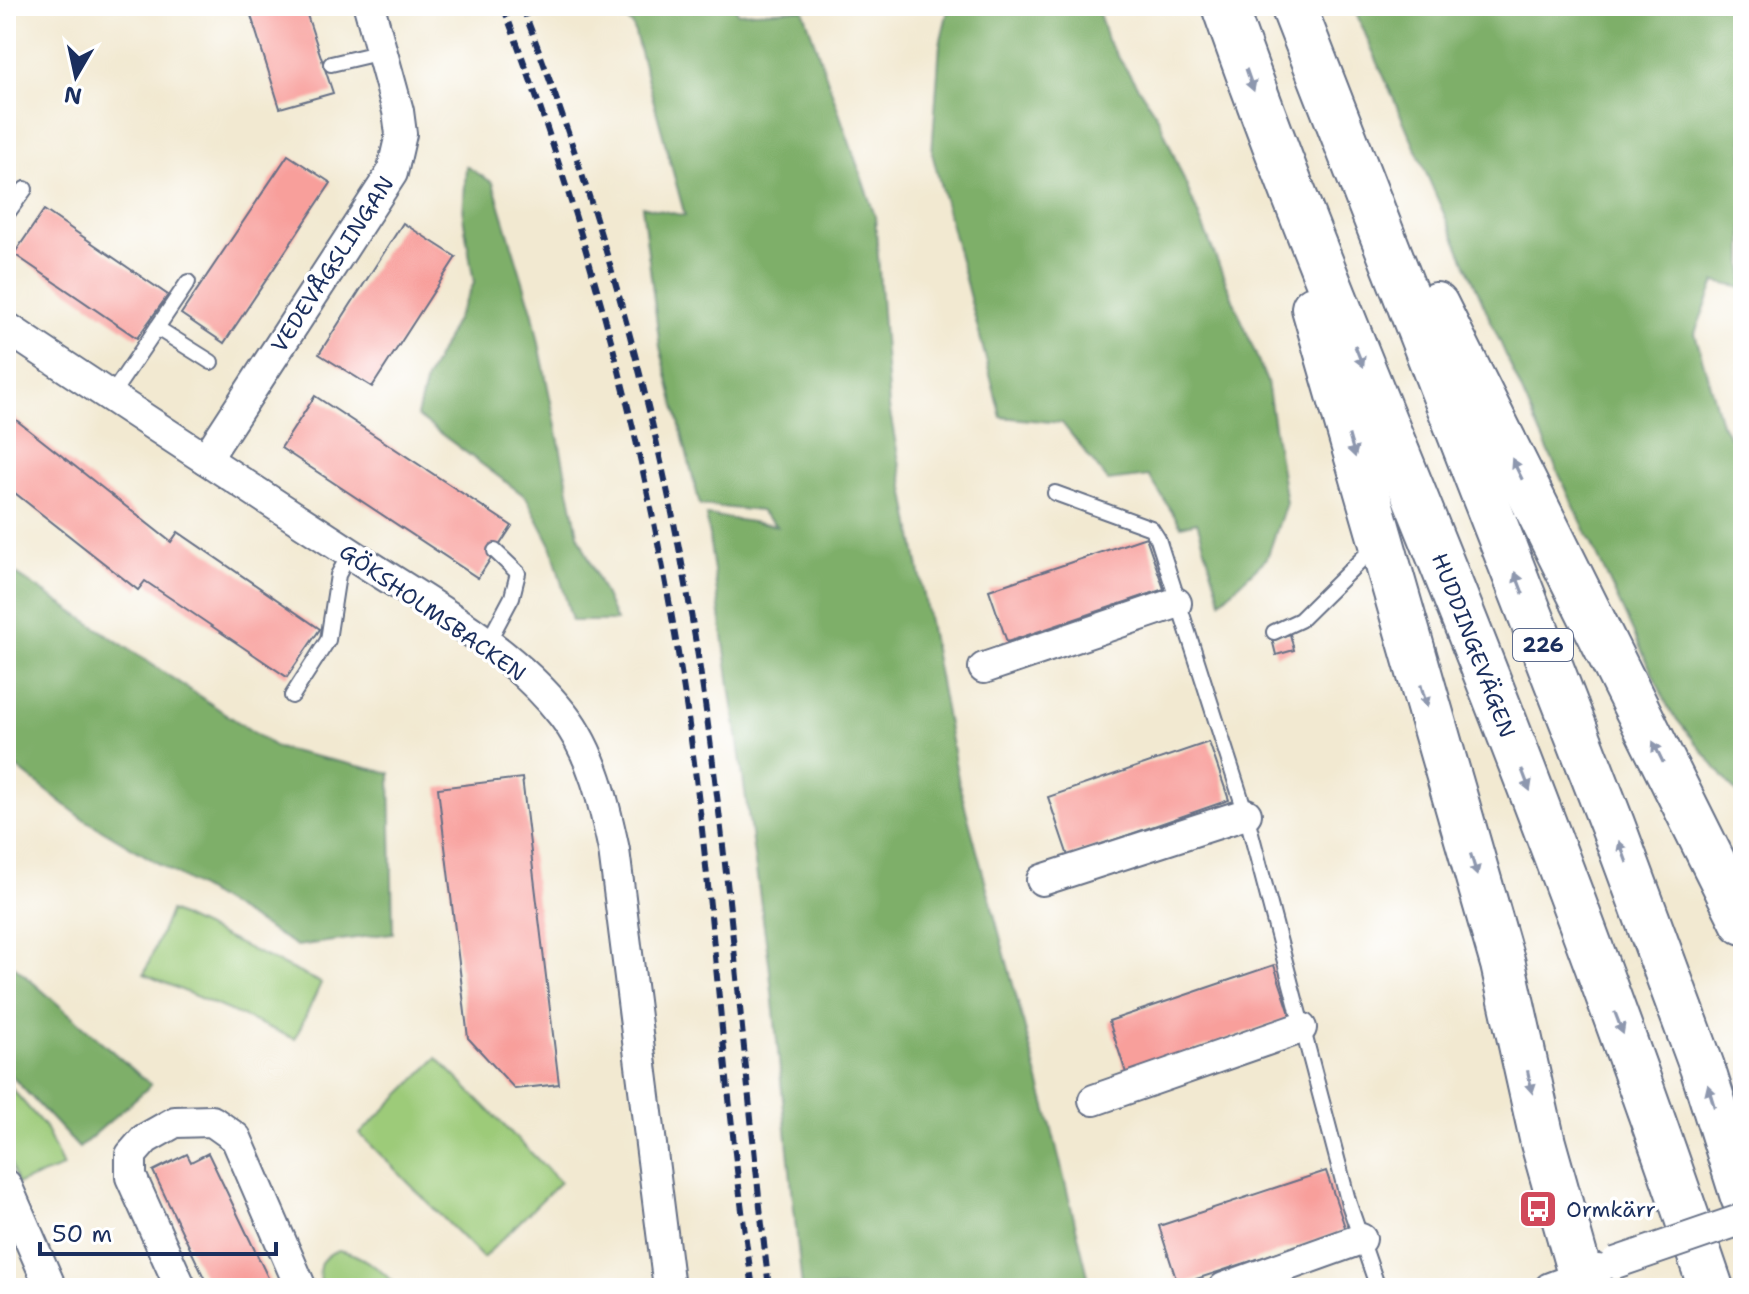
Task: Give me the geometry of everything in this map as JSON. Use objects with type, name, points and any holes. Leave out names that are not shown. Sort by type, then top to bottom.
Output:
[{"type":"main road","name":"HUDDINGEVÄGEN","points":[[1224,6],[1297,207],[1479,657],[1644,1089],[1711,1288]]},
{"type":"main road","name":"226","points":[[1293,6],[1326,98],[1612,824],[1702,1067],[1743,1197]]},
{"type":"main road","points":[[1326,98],[1423,279],[1743,922]]},
{"type":"main road","points":[[1297,207],[1318,329],[1503,964],[1543,1143],[1582,1279]]},
{"type":"street","name":"VEDEVÅGSLINGAN","points":[[206,459],[392,173],[401,134],[369,6]]},
{"type":"street","name":"GÖKSHOLMSBACKEN","points":[[6,327],[486,645],[532,681],[564,716],[585,752],[603,801],[614,850],[669,1288]]},
{"type":"street","points":[[984,668],[1176,603]]},
{"type":"street","points":[[1042,880],[1246,814]]},
{"type":"street","points":[[1094,1100],[1301,1028]]},
{"type":"street","points":[[181,1288],[131,1177],[131,1155],[145,1139],[167,1126],[212,1121],[236,1138],[301,1288]]},
{"type":"street","points":[[6,1185],[51,1288]]},
{"type":"street","points":[[1582,1279],[1743,1219]]},
{"type":"street","points":[[1224,1288],[1361,1239]]},
{"type":"lane","points":[[331,64],[382,52]]},
{"type":"lane","points":[[6,215],[25,189]]},
{"type":"lane","points":[[110,397],[188,282]]},
{"type":"lane","points":[[157,328],[211,362]]},
{"type":"lane","points":[[1055,493],[1151,528],[1246,814],[1301,1028],[1378,1288]]},
{"type":"lane","points":[[1274,632],[1300,620],[1380,542]]},
{"type":"lane","points":[[486,645],[512,597],[518,573],[495,551]]},
{"type":"lane","points":[[292,696],[328,640],[338,575],[350,553]]},
{"type":"green space","points":[[615,6],[734,6],[738,13],[803,9],[875,216],[889,407],[959,784],[1052,1129],[1091,1288],[802,1288],[769,962],[706,515],[777,526],[760,511],[700,505],[660,347],[642,206],[685,216],[633,26]]},
{"type":"green space","points":[[949,6],[1097,6],[1107,40],[1159,119],[1267,382],[1286,503],[1267,558],[1221,601],[1197,522],[1181,526],[1149,476],[1108,481],[1062,423],[1001,417],[932,153],[940,44]]},
{"type":"green space","points":[[1353,6],[1743,6],[1743,288],[1715,282],[1695,333],[1721,423],[1743,458],[1743,801],[1670,711],[1544,442]]},
{"type":"green space","points":[[466,166],[493,183],[533,314],[578,534],[616,621],[572,621],[551,545],[526,497],[417,416],[426,380],[474,283],[463,216]]},
{"type":"green space","points":[[6,567],[277,748],[390,773],[393,933],[297,946],[82,818],[6,759]]},
{"type":"green space","points":[[170,911],[321,983],[295,1039],[144,974]]},
{"type":"green space","points":[[6,959],[151,1085],[79,1148],[6,1070]]},
{"type":"green space","points":[[437,1058],[560,1182],[483,1258],[360,1134]]},
{"type":"green space","points":[[6,1082],[45,1127],[63,1167],[17,1184],[6,1148]]},
{"type":"green space","points":[[338,1250],[371,1264],[397,1288],[323,1288],[320,1265]]},
{"type":"building","points":[[248,6],[304,6],[333,93],[280,108]]},
{"type":"building","points":[[288,155],[331,183],[224,343],[181,314]]},
{"type":"building","points":[[44,210],[168,295],[137,338],[14,254]]},
{"type":"building","points":[[403,223],[456,257],[372,387],[319,354]]},
{"type":"building","points":[[315,396],[512,526],[478,578],[281,448]]},
{"type":"building","points":[[6,412],[171,542],[178,532],[320,629],[287,677],[145,581],[138,590],[6,486]]},
{"type":"building","points":[[1146,537],[1164,589],[1007,642],[989,590]]},
{"type":"building","points":[[1290,634],[1294,650],[1276,655],[1272,639]]},
{"type":"building","points":[[1209,742],[1229,800],[1068,856],[1048,797]]},
{"type":"building","points":[[522,778],[559,1084],[515,1089],[468,1038],[438,788]]},
{"type":"building","points":[[1274,965],[1291,1017],[1126,1073],[1109,1021]]},
{"type":"building","points":[[208,1153],[273,1288],[209,1288],[153,1171],[187,1154],[191,1162]]},
{"type":"building","points":[[1326,1171],[1346,1230],[1178,1285],[1159,1226]]},
{"type":"building","points":[[6,1262],[14,1282],[6,1285]]},
{"type":"railway","points":[[503,6],[565,182],[592,271],[658,541],[675,633],[698,795],[734,1148],[753,1288]]},
{"type":"railway","points":[[522,6],[584,180],[611,268],[636,357],[677,536],[716,789],[769,1288]]},
{"type":"place","name":"Ormkärr","points":[[1538,1209]]}]
